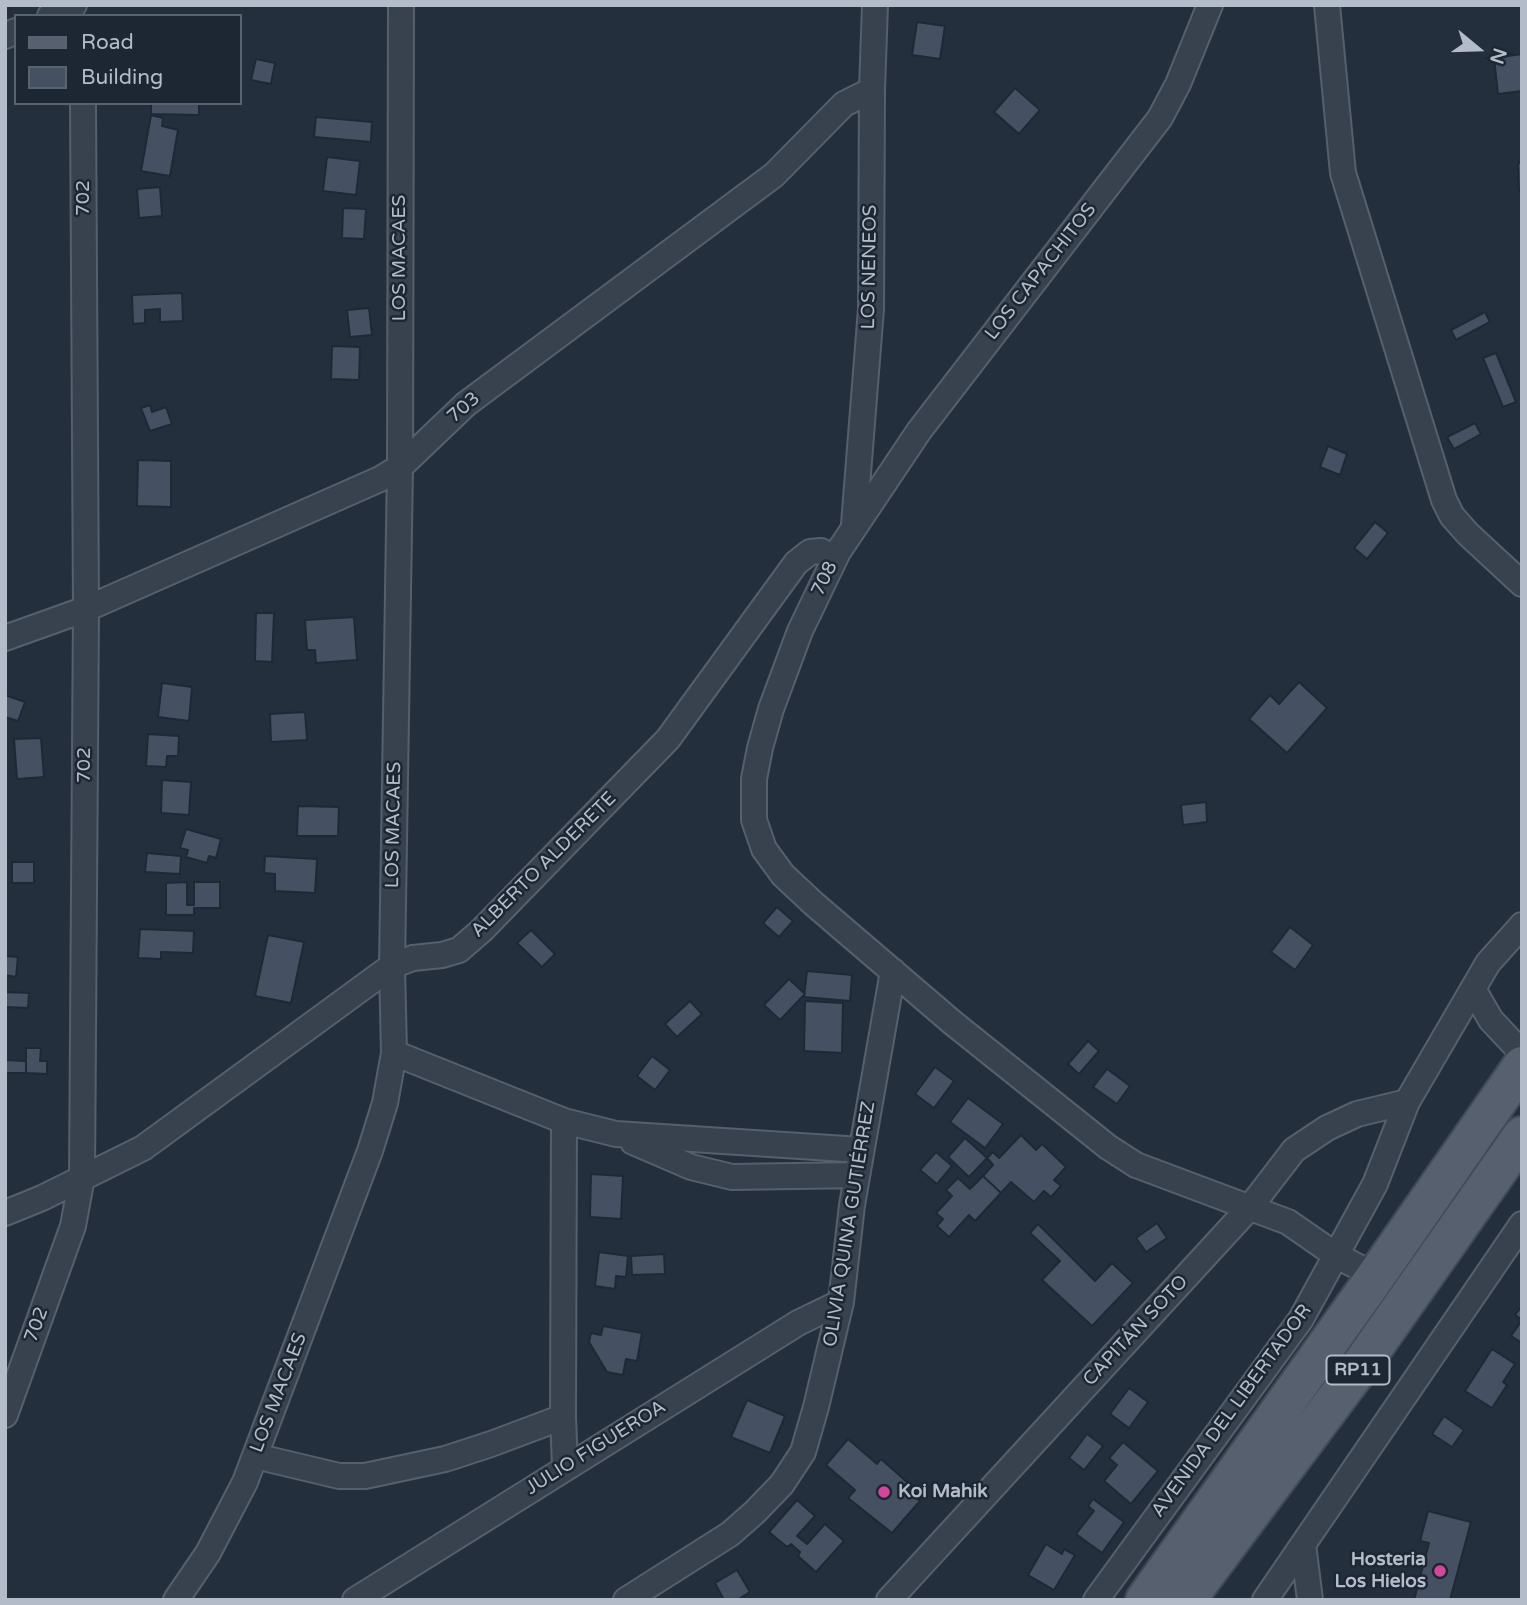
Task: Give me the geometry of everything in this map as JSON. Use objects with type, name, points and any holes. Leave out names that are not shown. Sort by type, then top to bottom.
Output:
[{"type":"main road","name":"AVENIDA DEL LIBERTADOR","points":[[1145,1600],[1315,1330],[1376,1276],[1522,1066]]},
{"type":"main road","name":"RP11","points":[[1186,1600],[1362,1364],[1522,1136]]},
{"type":"street","points":[[54,14],[74,5]]},
{"type":"street","name":"LOS MACAES","points":[[176,1600],[208,1553],[246,1482],[370,1152],[385,1103],[394,1054],[392,966],[400,467],[401,5]]},
{"type":"street","name":"LOS NENEOS","points":[[854,528],[871,309],[875,5]]},
{"type":"street","name":"LOS CAPACHITOS","points":[[854,528],[919,431],[1160,118],[1178,83],[1210,5]]},
{"type":"street","points":[[1327,5],[1343,173],[1444,500],[1452,516],[1468,534],[1522,584]]},
{"type":"street","name":"703","points":[[5,638],[86,608],[380,479],[400,467],[466,404],[774,174],[844,104],[872,90]]},
{"type":"street","name":"702","points":[[5,1415],[72,1226],[82,1177],[86,608],[83,105]]},
{"type":"street","name":"708","points":[[854,528],[835,558],[800,631],[760,748],[754,779],[754,820],[764,849],[783,875],[893,971],[1108,1147],[1136,1164],[1289,1222],[1336,1256],[1376,1276]]},
{"type":"street","name":"ALBERTO ALDERETE","points":[[5,1213],[143,1147],[392,966],[413,958],[459,950],[482,930],[668,739],[796,563],[810,551],[821,551],[835,558]]},
{"type":"street","name":"AVENIDA DEL LIBERTADOR","points":[[1096,1600],[1315,1330],[1336,1256],[1375,1185],[1407,1102],[1488,963],[1522,925]]},
{"type":"street","name":"OLIVIA QUINA GUTIÉRREZ","points":[[626,1600],[730,1534],[755,1513],[782,1484],[803,1452],[841,1301],[857,1175],[893,971]]},
{"type":"street","points":[[1473,989],[1491,1020],[1522,1053]]},
{"type":"street","points":[[394,1054],[564,1121],[616,1134],[691,1167],[732,1177],[857,1175]]},
{"type":"street","name":"CAPITÁN SOTO","points":[[890,1600],[1251,1206],[1294,1150],[1327,1128],[1357,1114],[1407,1102]]},
{"type":"street","points":[[564,1121],[562,1417],[565,1467]]},
{"type":"street","points":[[616,1134],[862,1150]]},
{"type":"street","points":[[1265,1600],[1522,1223]]},
{"type":"street","name":"JULIO FIGUEROA","points":[[355,1600],[798,1323],[841,1301]]},
{"type":"street","points":[[1315,1330],[1362,1364]]},
{"type":"street","points":[[255,1456],[340,1476],[365,1476],[445,1459],[562,1417]]},
{"type":"street","points":[[1303,1544],[1310,1600]]},
{"type":"building","points":[[917,22],[945,26],[940,59],[912,55]]},
{"type":"building","points":[[1522,54],[1522,91],[1498,94],[1494,58]]},
{"type":"building","points":[[256,59],[275,63],[271,84],[251,80]]},
{"type":"building","points":[[1015,88],[1040,110],[1019,134],[994,112]]},
{"type":"building","points":[[151,105],[199,105],[199,115],[151,114]]},
{"type":"building","points":[[151,115],[163,118],[162,126],[178,130],[170,176],[141,171]]},
{"type":"building","points":[[316,117],[372,122],[371,142],[314,137]]},
{"type":"building","points":[[327,157],[360,161],[356,195],[323,191]]},
{"type":"building","points":[[1518,163],[1522,163],[1522,190],[1519,191]]},
{"type":"building","points":[[160,187],[162,216],[139,218],[137,189]]},
{"type":"building","points":[[343,208],[366,209],[364,239],[342,238]]},
{"type":"building","points":[[182,293],[183,321],[160,322],[160,309],[145,310],[145,323],[133,324],[132,295]]},
{"type":"building","points":[[369,308],[372,335],[350,337],[347,310]]},
{"type":"building","points":[[1485,312],[1490,322],[1456,340],[1451,330]]},
{"type":"building","points":[[332,346],[360,347],[359,380],[331,379]]},
{"type":"building","points":[[1496,353],[1516,402],[1503,407],[1483,358]]},
{"type":"building","points":[[150,405],[152,412],[166,407],[172,424],[150,431],[141,408]]},
{"type":"building","points":[[1475,423],[1481,434],[1454,449],[1447,437]]},
{"type":"building","points":[[1328,446],[1347,454],[1340,475],[1320,467]]},
{"type":"building","points":[[138,460],[171,461],[171,507],[137,506]]},
{"type":"building","points":[[1375,522],[1388,533],[1367,559],[1354,548]]},
{"type":"building","points":[[256,613],[274,613],[272,662],[255,661]]},
{"type":"building","points":[[354,617],[357,660],[316,663],[315,650],[307,650],[305,620]]},
{"type":"building","points":[[1299,682],[1327,708],[1287,753],[1249,719],[1270,695],[1279,704]]},
{"type":"building","points":[[162,683],[192,687],[189,721],[158,717]]},
{"type":"building","points":[[5,695],[25,702],[18,721],[5,717]]},
{"type":"building","points":[[305,712],[307,740],[271,742],[270,714]]},
{"type":"building","points":[[148,734],[179,736],[178,756],[167,756],[166,767],[146,766]]},
{"type":"building","points":[[41,738],[44,777],[17,779],[14,739]]},
{"type":"building","points":[[162,780],[191,782],[189,815],[161,813]]},
{"type":"building","points":[[1206,802],[1207,822],[1183,825],[1181,805]]},
{"type":"building","points":[[298,806],[339,807],[338,836],[297,836]]},
{"type":"building","points":[[186,829],[221,839],[216,858],[209,856],[207,863],[186,857],[188,850],[180,848]]},
{"type":"building","points":[[147,853],[181,856],[180,874],[145,872]]},
{"type":"building","points":[[265,856],[317,859],[315,893],[275,891],[275,874],[264,873]]},
{"type":"building","points":[[12,862],[34,862],[34,883],[12,883]]},
{"type":"building","points":[[187,882],[187,905],[194,905],[194,882],[220,882],[220,908],[194,908],[194,915],[166,915],[166,883]]},
{"type":"building","points":[[777,907],[793,921],[779,937],[763,923]]},
{"type":"building","points":[[1290,927],[1313,945],[1295,970],[1271,952]]},
{"type":"building","points":[[140,929],[194,931],[193,953],[161,952],[161,959],[138,958]]},
{"type":"building","points":[[531,930],[555,954],[542,967],[517,943]]},
{"type":"building","points":[[268,935],[304,942],[291,1003],[255,996]]},
{"type":"building","points":[[5,956],[18,957],[16,977],[5,975]]},
{"type":"building","points":[[807,971],[852,975],[850,1001],[804,997]]},
{"type":"building","points":[[789,979],[805,994],[780,1020],[764,1005]]},
{"type":"building","points":[[5,992],[29,993],[28,1008],[5,1007]]},
{"type":"building","points":[[690,1001],[702,1014],[677,1037],[665,1024]]},
{"type":"building","points":[[805,1001],[843,1003],[842,1053],[804,1051]]},
{"type":"building","points":[[1088,1041],[1099,1051],[1079,1074],[1068,1064]]},
{"type":"building","points":[[26,1048],[41,1048],[40,1061],[47,1061],[47,1074],[26,1073]]},
{"type":"building","points":[[652,1056],[670,1070],[655,1090],[637,1076]]},
{"type":"building","points":[[5,1060],[26,1061],[26,1073],[5,1073]]},
{"type":"building","points":[[935,1067],[954,1081],[934,1108],[915,1094]]},
{"type":"building","points":[[1107,1069],[1130,1086],[1117,1104],[1093,1087]]},
{"type":"building","points":[[968,1098],[1003,1124],[985,1148],[950,1122]]},
{"type":"building","points":[[1021,1135],[1036,1150],[1042,1144],[1066,1167],[1054,1180],[1061,1186],[1051,1197],[1044,1191],[1034,1202],[1011,1182],[1001,1193],[983,1176],[993,1165],[987,1158],[993,1152],[999,1158]]},
{"type":"building","points":[[965,1138],[987,1158],[969,1177],[948,1157]]},
{"type":"building","points":[[936,1152],[952,1166],[937,1184],[920,1170]]},
{"type":"building","points":[[591,1174],[623,1176],[621,1219],[590,1217]]},
{"type":"building","points":[[983,1176],[1001,1193],[975,1221],[969,1215],[949,1237],[937,1226],[943,1219],[936,1213],[952,1196],[946,1190],[958,1178],[970,1189]]},
{"type":"building","points":[[1157,1223],[1167,1238],[1146,1252],[1136,1238]]},
{"type":"building","points":[[1038,1224],[1095,1281],[1112,1263],[1133,1283],[1092,1326],[1042,1280],[1060,1261],[1030,1233]]},
{"type":"building","points":[[599,1252],[628,1256],[626,1277],[616,1276],[615,1289],[595,1286]]},
{"type":"building","points":[[664,1254],[665,1274],[632,1275],[631,1256]]},
{"type":"building","points":[[1522,1306],[1522,1320],[1515,1315]]},
{"type":"building","points":[[1522,1320],[1522,1343],[1511,1336]]},
{"type":"building","points":[[603,1326],[642,1333],[637,1361],[626,1359],[623,1375],[607,1372],[589,1342],[591,1333],[601,1335]]},
{"type":"building","points":[[1492,1349],[1515,1364],[1503,1382],[1507,1385],[1492,1408],[1465,1391]]},
{"type":"building","points":[[1129,1388],[1148,1402],[1129,1428],[1110,1414]]},
{"type":"building","points":[[747,1400],[785,1416],[770,1453],[731,1437]]},
{"type":"building","points":[[1444,1416],[1464,1430],[1452,1447],[1432,1434]]},
{"type":"building","points":[[1087,1434],[1103,1446],[1084,1470],[1069,1458]]},
{"type":"building","points":[[848,1439],[877,1464],[881,1459],[916,1490],[912,1494],[920,1501],[892,1533],[848,1498],[855,1490],[826,1465]]},
{"type":"building","points":[[1123,1442],[1158,1471],[1131,1504],[1104,1481],[1117,1465],[1109,1458]]},
{"type":"building","points":[[1093,1499],[1124,1522],[1102,1553],[1076,1534],[1094,1511],[1088,1506]]},
{"type":"building","points":[[797,1500],[815,1516],[797,1536],[807,1544],[825,1524],[844,1541],[816,1572],[798,1556],[800,1552],[791,1544],[787,1547],[769,1532]]},
{"type":"building","name":"Hosteria Los Hielos","points":[[1428,1511],[1471,1522],[1450,1600],[1414,1600],[1429,1543],[1420,1541]]},
{"type":"building","points":[[1046,1544],[1062,1554],[1064,1549],[1075,1555],[1054,1590],[1028,1575]]},
{"type":"building","points":[[737,1570],[750,1592],[737,1600],[724,1600],[715,1583]]},
{"type":"place","name":"Koi Mahik","points":[[884,1492]]},
{"type":"place","name":"Hosteria Los Hielos","points":[[1440,1571]]}]
